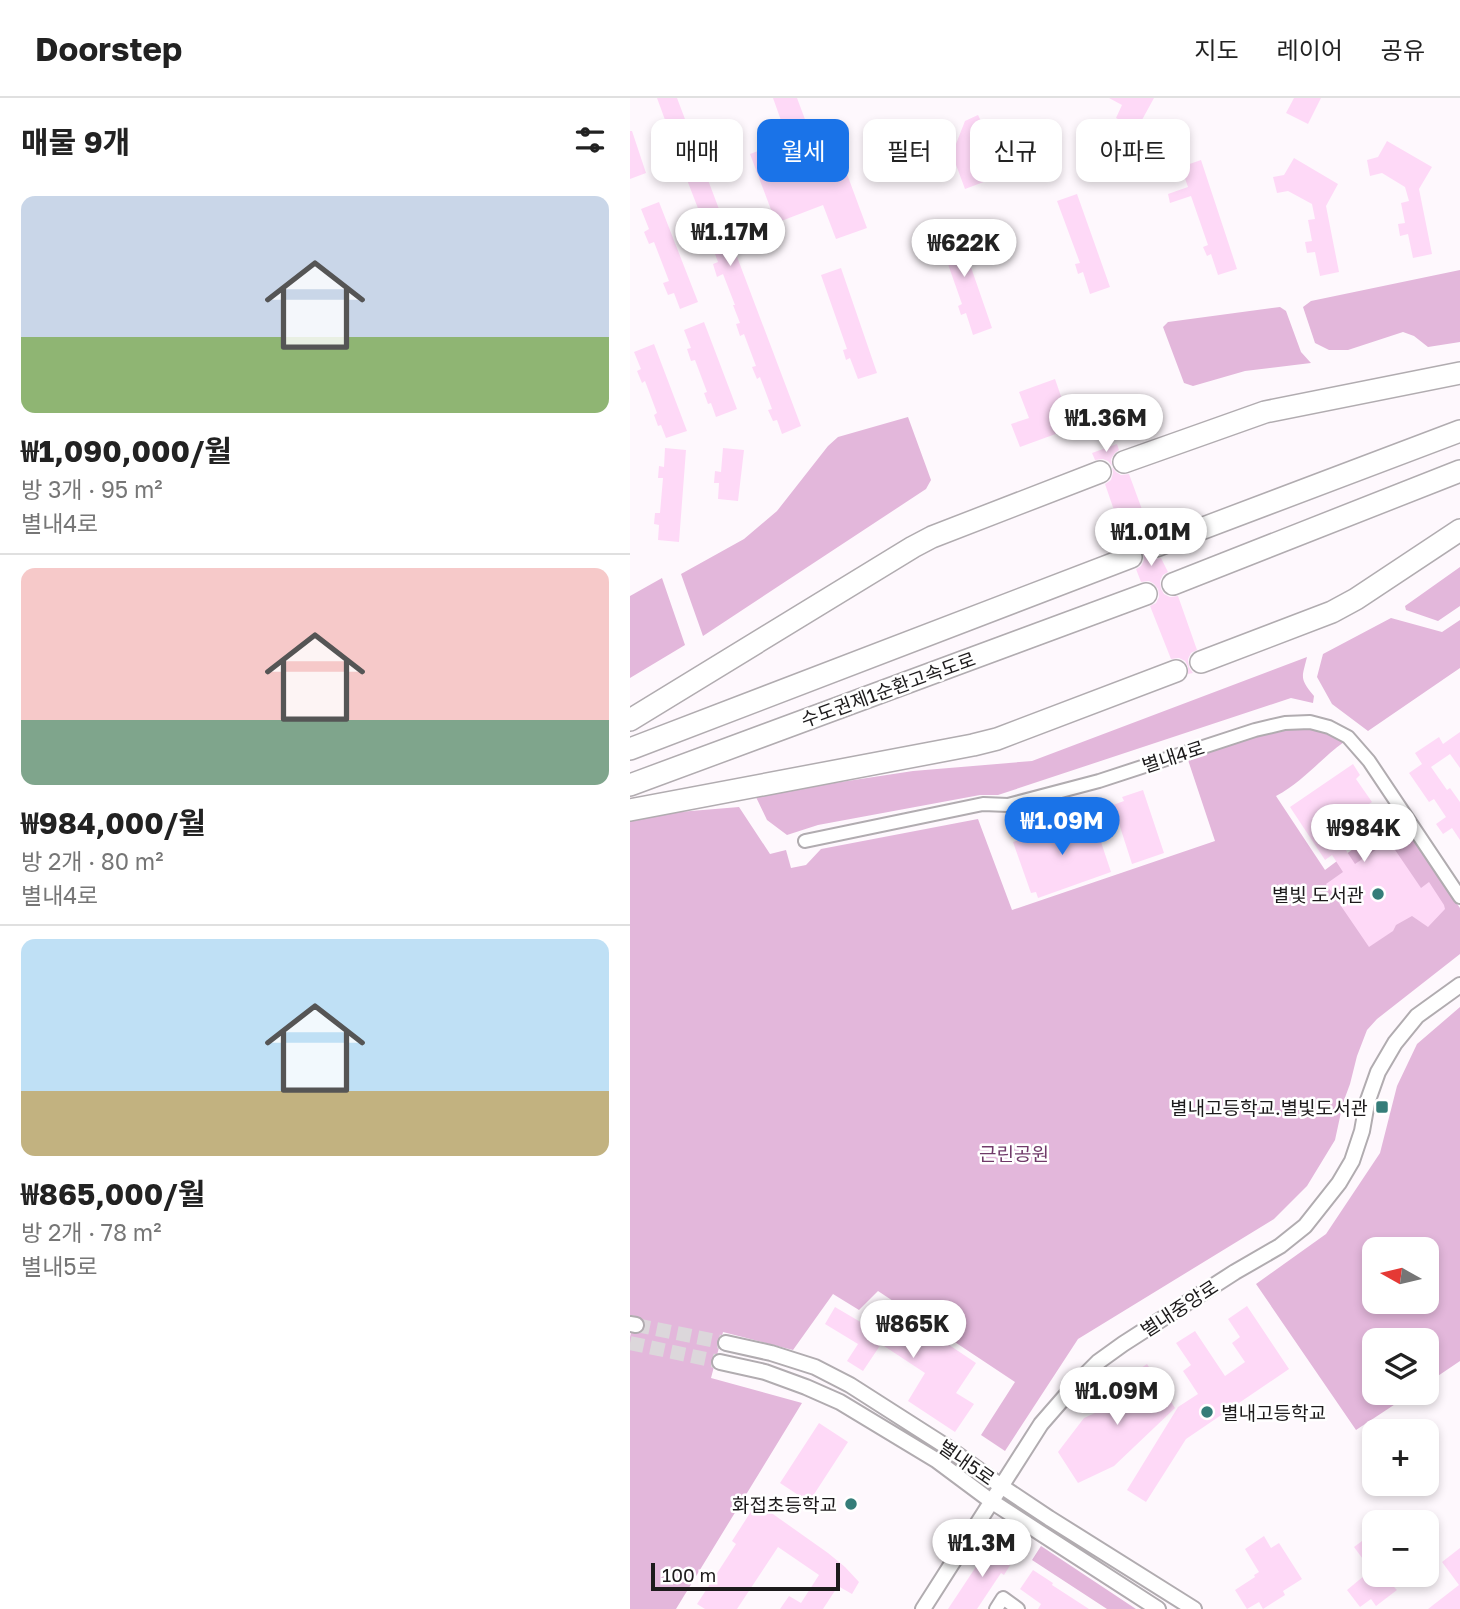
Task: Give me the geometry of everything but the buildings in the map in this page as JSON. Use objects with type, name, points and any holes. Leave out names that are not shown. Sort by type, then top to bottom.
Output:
[{"type":"highway","points":[[1124,462],[1265,412],[1460,373]]},
{"type":"highway","points":[[1156,547],[1460,431]]},
{"type":"highway","points":[[1174,584],[1460,471]]},
{"type":"highway","points":[[630,720],[913,547],[932,537],[1100,472]]},
{"type":"highway","points":[[1201,662],[1332,612],[1460,530]]},
{"type":"highway","name":"수도권제1순환고속도로","points":[[630,749],[1131,557]]},
{"type":"highway","name":"수도권제1순환고속도로","points":[[630,785],[1146,594]]},
{"type":"highway","points":[[630,810],[997,739],[1176,671]]},
{"type":"street","name":"별내4로","points":[[806,841],[983,804],[1008,804],[1099,781],[1255,730],[1285,723],[1310,722],[1329,727],[1348,737],[1369,761],[1460,897]]},
{"type":"street","name":"별내중앙로","points":[[923,1609],[1041,1424],[1074,1385],[1098,1362],[1235,1272],[1280,1246],[1305,1226],[1339,1183],[1352,1161],[1378,1072],[1395,1043],[1417,1016],[1460,985]]},
{"type":"street","name":"별내5로","points":[[726,1343],[772,1353],[815,1367],[850,1385],[947,1447],[1001,1486],[1194,1609]]},
{"type":"street","name":"별내5로","points":[[720,1362],[765,1372],[840,1402],[936,1460],[991,1501],[1158,1609]]},
{"type":"street","points":[[999,1604],[1018,1609]]},
{"type":"green space","points":[[1460,270],[1460,342],[1428,347],[1414,336],[1403,332],[1348,350],[1329,350],[1315,343],[1303,307],[1311,301]]},
{"type":"green space","points":[[1280,307],[1286,311],[1301,352],[1311,363],[1245,371],[1193,386],[1184,383],[1163,327],[1168,322]]},
{"type":"green space","points":[[908,417],[931,480],[926,489],[703,636],[681,574],[744,539],[777,511],[838,437]]},
{"type":"green space","points":[[1460,567],[1460,606],[1438,621],[1406,610],[1405,606]]},
{"type":"green space","points":[[662,578],[685,645],[630,678],[630,596]]},
{"type":"green space","points":[[1391,618],[1442,632],[1460,620],[1460,668],[1368,731],[1332,704],[1317,677],[1323,654]]},
{"type":"green space","points":[[1307,657],[1303,678],[1314,696],[1313,703],[1291,698],[998,795],[980,795],[818,825],[787,835],[767,820],[755,795],[913,771],[1032,761]]},
{"type":"green space","name":"근린공원","points":[[1290,726],[1318,726],[1325,733],[1344,742],[1276,796],[1325,870],[1397,816],[1460,908],[1460,954],[1377,1019],[1367,1030],[1343,1103],[1335,1140],[1307,1186],[1274,1219],[1078,1339],[1005,1451],[981,1435],[1015,1382],[878,1291],[859,1310],[833,1294],[793,1350],[723,1332],[711,1378],[802,1403],[676,1609],[630,1609],[630,1337],[635,1316],[630,1315],[630,821],[679,812],[739,807],[770,854],[786,850],[791,868],[806,865],[821,849],[978,819],[1012,910],[1215,841],[1188,760],[1193,758],[1193,755]]},
{"type":"green space","points":[[1460,1007],[1460,1361],[1439,1375],[1439,1328],[1362,1328],[1362,1405],[1394,1405],[1373,1419],[1362,1419],[1362,1426],[1356,1430],[1256,1284],[1326,1234],[1380,1153],[1397,1086],[1417,1044]]},
{"type":"green space","points":[[1009,1528],[1027,1540],[1020,1552],[995,1535]]},
{"type":"green space","points":[[1041,1546],[1136,1609],[1107,1609],[1032,1560]]},
{"type":"tunnel","points":[[636,1325],[726,1343]]},
{"type":"tunnel","points":[[630,1343],[720,1362]]},
{"type":"place","name":"별빛 도서관","points":[[1378,894]]},
{"type":"place","name":"별내고등학교.별빛도서관","points":[[1382,1107]]},
{"type":"place","name":"별내고등학교","points":[[1207,1412]]},
{"type":"place","name":"화접초등학교","points":[[851,1504]]}]
